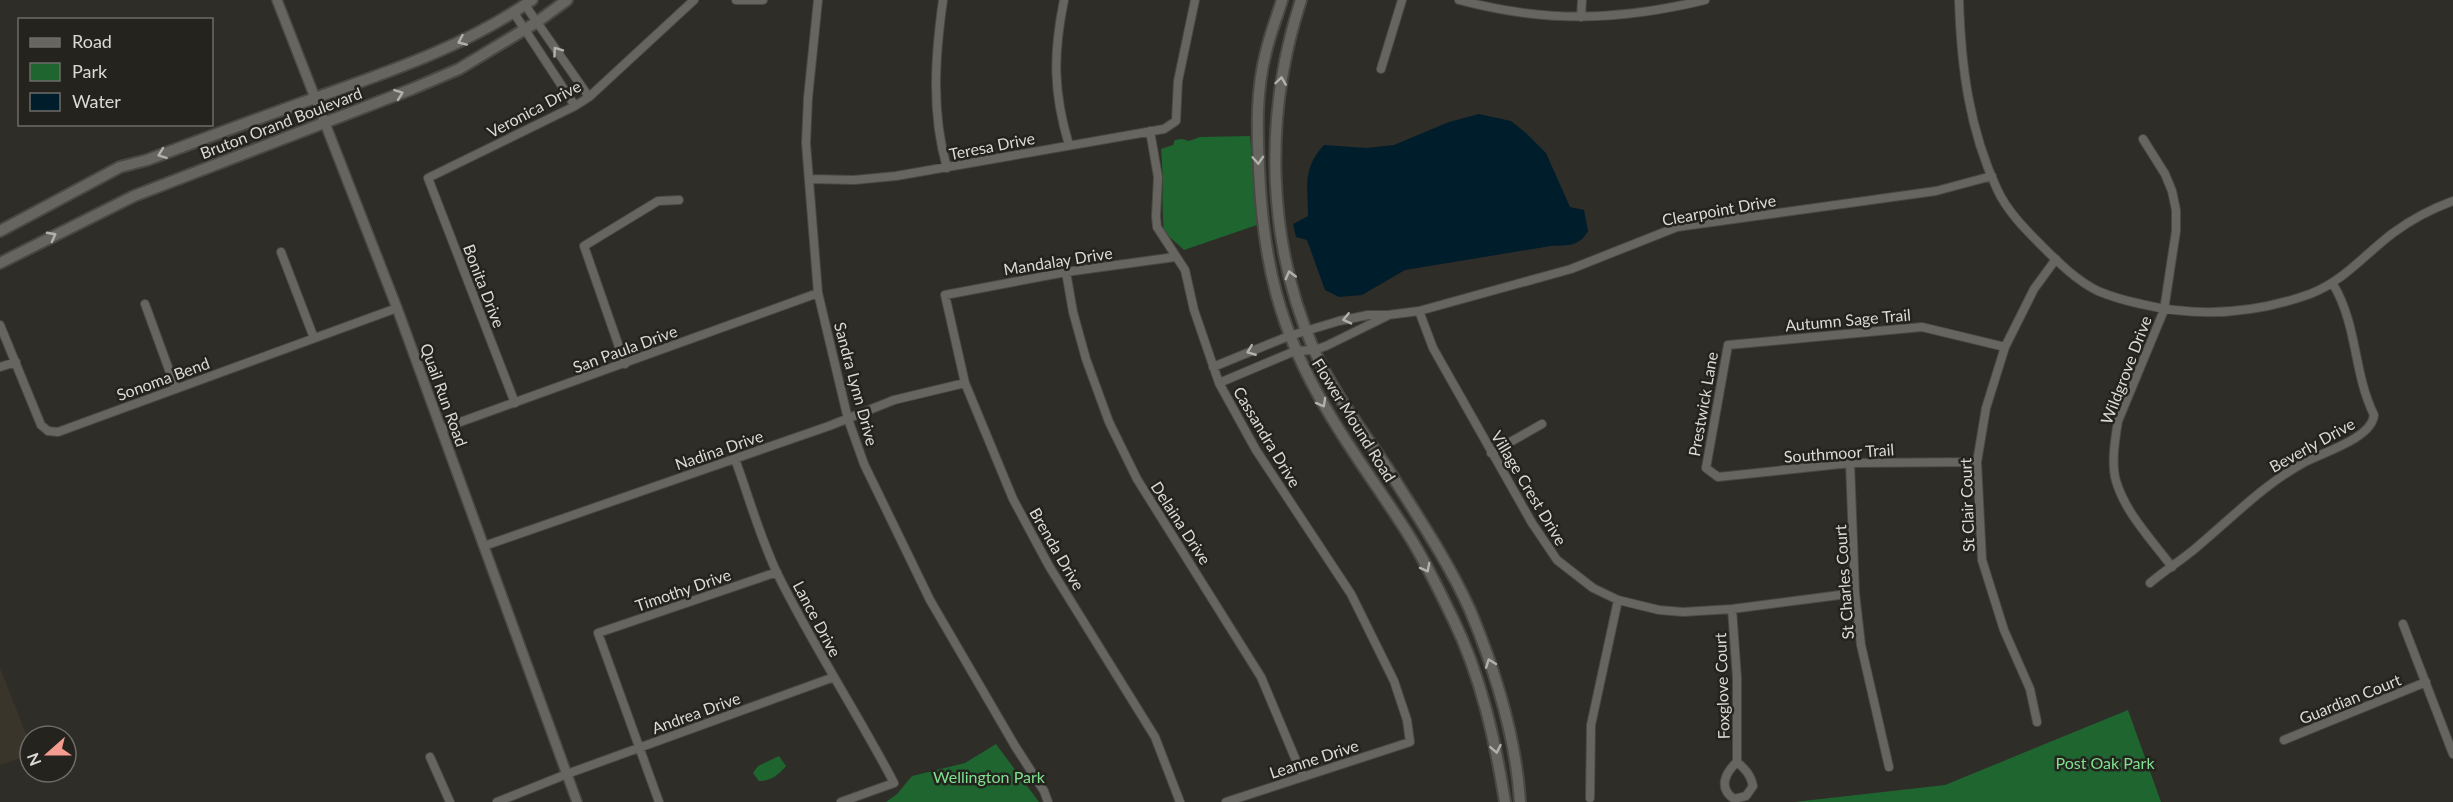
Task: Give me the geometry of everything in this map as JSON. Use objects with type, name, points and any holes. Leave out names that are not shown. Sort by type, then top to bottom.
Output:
[{"type":"main road","name":"Bruton Orand Boulevard","points":[[0,263],[134,196],[459,69],[537,22],[567,0]]},
{"type":"main road","name":"Flower Mound Road","points":[[1282,0],[1266,53],[1259,98],[1257,139],[1265,250],[1271,276],[1295,351],[1326,410],[1401,522],[1454,621],[1476,678],[1495,743],[1505,802]]},
{"type":"main road","name":"Flower Mound Road","points":[[1301,0],[1285,54],[1280,84],[1275,157],[1278,213],[1287,268],[1314,350],[1334,387],[1436,548],[1469,609],[1493,670],[1520,802]]},
{"type":"main road","name":"Bruton Orand Boulevard","points":[[0,231],[120,167],[381,76],[475,36],[529,2]]},
{"type":"street","name":"Quail Run Road","points":[[277,0],[397,308],[577,802]]},
{"type":"street","name":"Veronica Drive","points":[[428,178],[589,97],[694,0]]},
{"type":"street","points":[[736,0],[763,0]]},
{"type":"street","name":"Sandra Lynn Drive","points":[[818,0],[806,143],[818,293],[848,419],[864,464],[930,600],[1015,746],[1044,791],[1048,802]]},
{"type":"street","points":[[943,0],[936,50],[936,102],[939,140],[947,168]]},
{"type":"street","points":[[1064,0],[1056,61],[1056,91],[1069,145]]},
{"type":"street","name":"Teresa Drive","points":[[809,179],[854,180],[897,176],[1164,129],[1176,121],[1178,81],[1195,0]]},
{"type":"street","points":[[1381,69],[1402,0]]},
{"type":"street","points":[[1459,0],[1512,13],[1581,17],[1607,17],[1676,7],[1705,0]]},
{"type":"street","points":[[1581,17],[1582,0]]},
{"type":"street","points":[[1959,0],[1962,61],[1966,88],[1974,130],[1992,176],[2009,211],[2056,259],[2098,291],[2119,299],[2164,310],[2204,314],[2258,309],[2287,302],[2333,284],[2392,233],[2414,218],[2453,202]]},
{"type":"street","points":[[529,2],[537,22],[589,97]]},
{"type":"street","points":[[514,13],[575,106]]},
{"type":"street","name":"Cassandra Drive","points":[[1150,131],[1158,177],[1155,216],[1157,226],[1185,270],[1194,310],[1219,383],[1256,450],[1352,594],[1394,681],[1407,720],[1410,742]]},
{"type":"street","name":"Wildgrove Drive","points":[[2143,139],[2165,174],[2172,191],[2176,210],[2176,231],[2164,310],[2118,421],[2116,480],[2126,505],[2172,567]]},
{"type":"street","name":"Clearpoint Drive","points":[[1213,367],[1307,330],[1368,315],[1419,311],[1589,263],[1677,227],[1936,191],[1992,176]]},
{"type":"street","name":"Bonita Drive","points":[[428,178],[515,403]]},
{"type":"street","points":[[625,364],[584,246],[657,201],[679,200]]},
{"type":"street","points":[[281,252],[314,338]]},
{"type":"street","name":"Mandalay Drive","points":[[945,295],[1066,273],[1175,257]]},
{"type":"street","name":"St Clair Court","points":[[2037,722],[2030,689],[2004,630],[1982,560],[1977,462],[1986,408],[2005,347],[2034,289],[2056,259]]},
{"type":"street","name":"Delaina Drive","points":[[1066,273],[1073,312],[1086,359],[1109,423],[1137,479],[1261,677],[1302,777]]},
{"type":"street","name":"Beverly Drive","points":[[2150,583],[2270,484],[2307,461],[2361,434],[2374,422],[2374,415],[2359,374],[2351,325],[2344,302],[2333,284]]},
{"type":"street","name":"San Paula Drive","points":[[441,429],[818,293]]},
{"type":"street","name":"Brenda Drive","points":[[945,295],[965,383],[1013,500],[1049,566],[1155,737],[1180,802]]},
{"type":"street","points":[[145,304],[176,388]]},
{"type":"street","name":"Sonoma Bend","points":[[0,325],[41,425],[53,432],[397,308]]},
{"type":"street","name":"Village Crest Drive","points":[[1419,311],[1433,348],[1532,523],[1557,560],[1593,588],[1618,600],[1659,610],[1683,612],[1732,609],[1855,593]]},
{"type":"street","name":"Clearpoint Drive","points":[[1219,383],[1295,351],[1314,350],[1388,315]]},
{"type":"street","name":"Autumn Sage Trail","points":[[1728,345],[1922,327],[2005,347]]},
{"type":"street","name":"Prestwick Lane","points":[[1706,468],[1728,345]]},
{"type":"street","points":[[0,367],[16,362]]},
{"type":"street","name":"Nadina Drive","points":[[484,546],[848,419],[894,400],[965,383]]},
{"type":"street","points":[[1491,453],[1542,424]]},
{"type":"street","name":"Lance Drive","points":[[735,459],[777,572],[894,783],[840,802]]},
{"type":"street","name":"Southmoor Trail","points":[[1706,468],[1718,477],[1850,463],[1977,462]]},
{"type":"street","name":"St Charles Court","points":[[1850,463],[1855,593],[1861,645],[1888,767]]},
{"type":"street","name":"Timothy Drive","points":[[639,747],[598,633],[777,572]]},
{"type":"street","points":[[1590,798],[1591,725],[1618,600]]},
{"type":"street","name":"Foxglove Court","points":[[1732,609],[1737,678],[1737,762],[1728,771],[1724,780],[1725,789],[1734,798],[1746,796],[1751,792],[1753,786],[1752,778],[1737,762]]},
{"type":"street","points":[[2403,624],[2453,754]]},
{"type":"street","name":"Andrea Drive","points":[[498,802],[639,747],[834,677]]},
{"type":"street","name":"Guardian Court","points":[[2284,740],[2426,682]]},
{"type":"street","name":"Leanne Drive","points":[[1226,802],[1410,742]]},
{"type":"street","points":[[639,747],[659,802]]},
{"type":"street","points":[[430,757],[450,802]]},
{"type":"shaded area","points":[[0,668],[22,724],[18,724],[18,759],[0,765]]},
{"type":"green space","points":[[1250,136],[1257,225],[1184,250],[1164,232],[1161,149],[1173,145],[1175,140]]},
{"type":"green space","name":"Post Oak Park","points":[[2128,710],[2161,802],[1794,802],[1945,785]]},
{"type":"green space","name":"Wellington Park","points":[[996,744],[1039,802],[886,802],[897,794],[912,776],[965,763]]},
{"type":"green space","points":[[779,756],[786,766],[774,777],[759,781],[753,773],[758,766]]},
{"type":"water","points":[[1479,114],[1511,121],[1546,153],[1570,207],[1584,210],[1588,231],[1585,236],[1577,243],[1568,245],[1405,270],[1362,295],[1339,297],[1325,290],[1307,240],[1296,237],[1293,224],[1308,216],[1309,170],[1324,145],[1366,148],[1394,145],[1449,122]]}]
